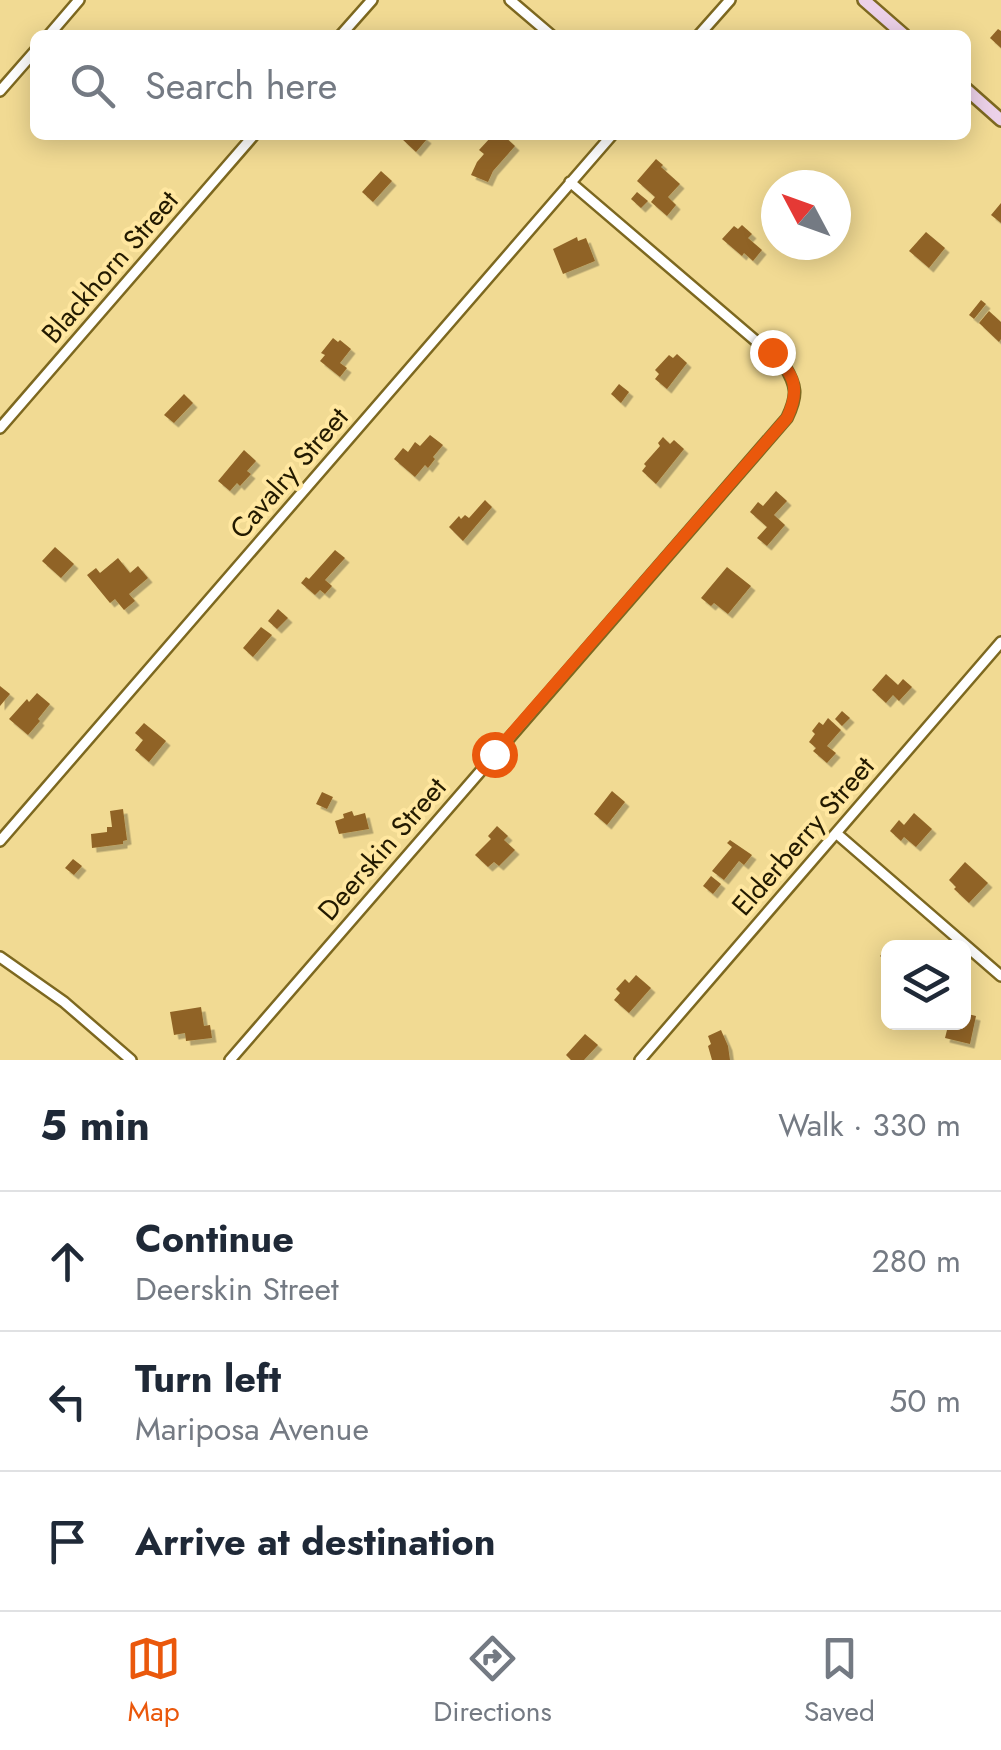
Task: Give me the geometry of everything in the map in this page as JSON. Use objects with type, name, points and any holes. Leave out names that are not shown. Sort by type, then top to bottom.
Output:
[{"type":"main road","points":[[864,0],[898,30]]},
{"type":"main road","points":[[971,93],[1001,120]]},
{"type":"street","points":[[53,30],[79,0]]},
{"type":"street","points":[[345,30],[372,0]]},
{"type":"street","points":[[510,0],[545,30]]},
{"type":"street","points":[[703,30],[730,0]]},
{"type":"street","points":[[0,91],[30,57]]},
{"type":"street","name":"Blackhorn Street","points":[[0,428],[250,140]]},
{"type":"street","name":"Cavalry Street","points":[[0,841],[608,140]]},
{"type":"street","name":"Deerskin Street","points":[[230,1060],[787,418],[794,402],[792,378],[772,352],[570,182]]},
{"type":"street","name":"Elderberry Street","points":[[640,1060],[1001,642]]},
{"type":"street","points":[[836,833],[1001,976]]},
{"type":"street","points":[[0,957],[64,1002],[131,1060]]},
{"type":"building","points":[[998,29],[1001,31],[1001,48],[990,38]]},
{"type":"building","points":[[403,140],[426,140],[416,152]]},
{"type":"building","points":[[488,140],[508,140],[515,146],[488,182],[471,175],[484,154],[479,150]]},
{"type":"building","points":[[656,159],[680,184],[668,197],[676,205],[667,216],[651,202],[655,197],[637,181]]},
{"type":"building","points":[[381,171],[392,181],[373,202],[362,192]]},
{"type":"building","points":[[637,192],[648,201],[641,208],[631,199]]},
{"type":"building","points":[[1001,203],[1001,223],[991,215]]},
{"type":"building","points":[[742,225],[752,234],[748,238],[761,249],[753,261],[722,239],[734,226],[738,229]]},
{"type":"building","points":[[926,232],[945,248],[929,268],[909,251]]},
{"type":"building","points":[[577,237],[578,241],[586,238],[595,261],[563,274],[553,249]]},
{"type":"building","points":[[981,300],[986,304],[974,319],[969,315]]},
{"type":"building","points":[[989,311],[1001,322],[999,342],[979,323]]},
{"type":"building","points":[[333,338],[351,349],[340,363],[347,368],[340,377],[320,361],[325,355],[321,353]]},
{"type":"building","points":[[677,354],[687,363],[667,389],[655,379],[659,374],[655,370],[669,355],[673,358]]},
{"type":"building","points":[[619,384],[629,392],[621,403],[611,394]]},
{"type":"building","points":[[184,394],[193,403],[174,423],[164,415]]},
{"type":"building","points":[[430,435],[443,445],[428,468],[425,465],[415,477],[394,459],[403,448],[408,452],[415,442],[420,446]]},
{"type":"building","points":[[663,437],[684,449],[656,484],[642,471]]},
{"type":"building","points":[[244,450],[256,461],[247,471],[251,474],[230,491],[218,481]]},
{"type":"building","points":[[776,491],[787,501],[774,515],[785,525],[767,546],[757,538],[767,527],[750,512],[758,502],[763,506]]},
{"type":"building","points":[[485,500],[492,507],[463,541],[449,527],[459,516],[469,518]]},
{"type":"building","points":[[55,547],[74,564],[61,578],[42,561]]},
{"type":"building","points":[[335,550],[345,558],[325,580],[332,586],[325,594],[320,590],[315,595],[301,583]]},
{"type":"building","points":[[118,558],[130,573],[138,566],[148,578],[129,594],[135,601],[124,610],[115,599],[110,603],[87,575],[96,568],[100,573]]},
{"type":"building","points":[[727,567],[751,586],[728,614],[701,598]]},
{"type":"building","points":[[278,609],[288,618],[277,629],[268,621]]},
{"type":"building","points":[[261,627],[272,635],[253,657],[243,648]]},
{"type":"building","points":[[886,674],[898,685],[903,679],[912,687],[899,701],[893,695],[886,703],[872,690]]},
{"type":"building","points":[[0,686],[10,694],[0,706]]},
{"type":"building","points":[[37,693],[50,704],[28,735],[9,719]]},
{"type":"building","points":[[842,711],[850,718],[842,726],[835,719]]},
{"type":"building","points":[[828,718],[841,730],[827,746],[836,753],[827,763],[809,742],[819,722],[823,725]]},
{"type":"building","points":[[144,723],[166,741],[149,762],[135,750],[143,740],[135,733]]},
{"type":"building","points":[[612,791],[625,802],[607,825],[594,814]]},
{"type":"building","points":[[322,792],[333,797],[327,809],[316,804]]},
{"type":"building","points":[[123,809],[127,840],[123,844],[92,848],[91,834],[107,832],[107,827],[112,827],[110,811]]},
{"type":"building","points":[[352,811],[354,816],[365,813],[369,829],[339,834],[335,821]]},
{"type":"building","points":[[914,813],[932,829],[916,847],[890,831],[899,820],[904,825]]},
{"type":"building","points":[[497,826],[515,850],[499,866],[494,862],[488,867],[475,855],[491,839],[488,836]]},
{"type":"building","points":[[730,840],[752,855],[744,865],[739,861],[724,880],[712,871],[732,847],[727,843]]},
{"type":"building","points":[[73,859],[82,866],[74,875],[65,868]]},
{"type":"building","points":[[965,862],[988,883],[969,903],[949,880]]},
{"type":"building","points":[[711,876],[721,884],[713,894],[703,886]]},
{"type":"building","points":[[636,975],[651,988],[629,1013],[614,1000],[620,993],[616,989],[625,979],[629,983]]},
{"type":"building","points":[[201,1007],[204,1026],[210,1025],[212,1038],[186,1041],[185,1033],[174,1035],[170,1012]]},
{"type":"building","points":[[971,1015],[976,1016],[970,1044],[945,1038],[947,1030],[971,1030]]},
{"type":"building","points":[[721,1030],[730,1060],[712,1060],[708,1036]]},
{"type":"building","points":[[585,1034],[598,1045],[584,1060],[571,1060],[566,1055]]},
{"type":"route","points":[[494,754],[787,418],[794,402],[792,378],[772,352]]}]
